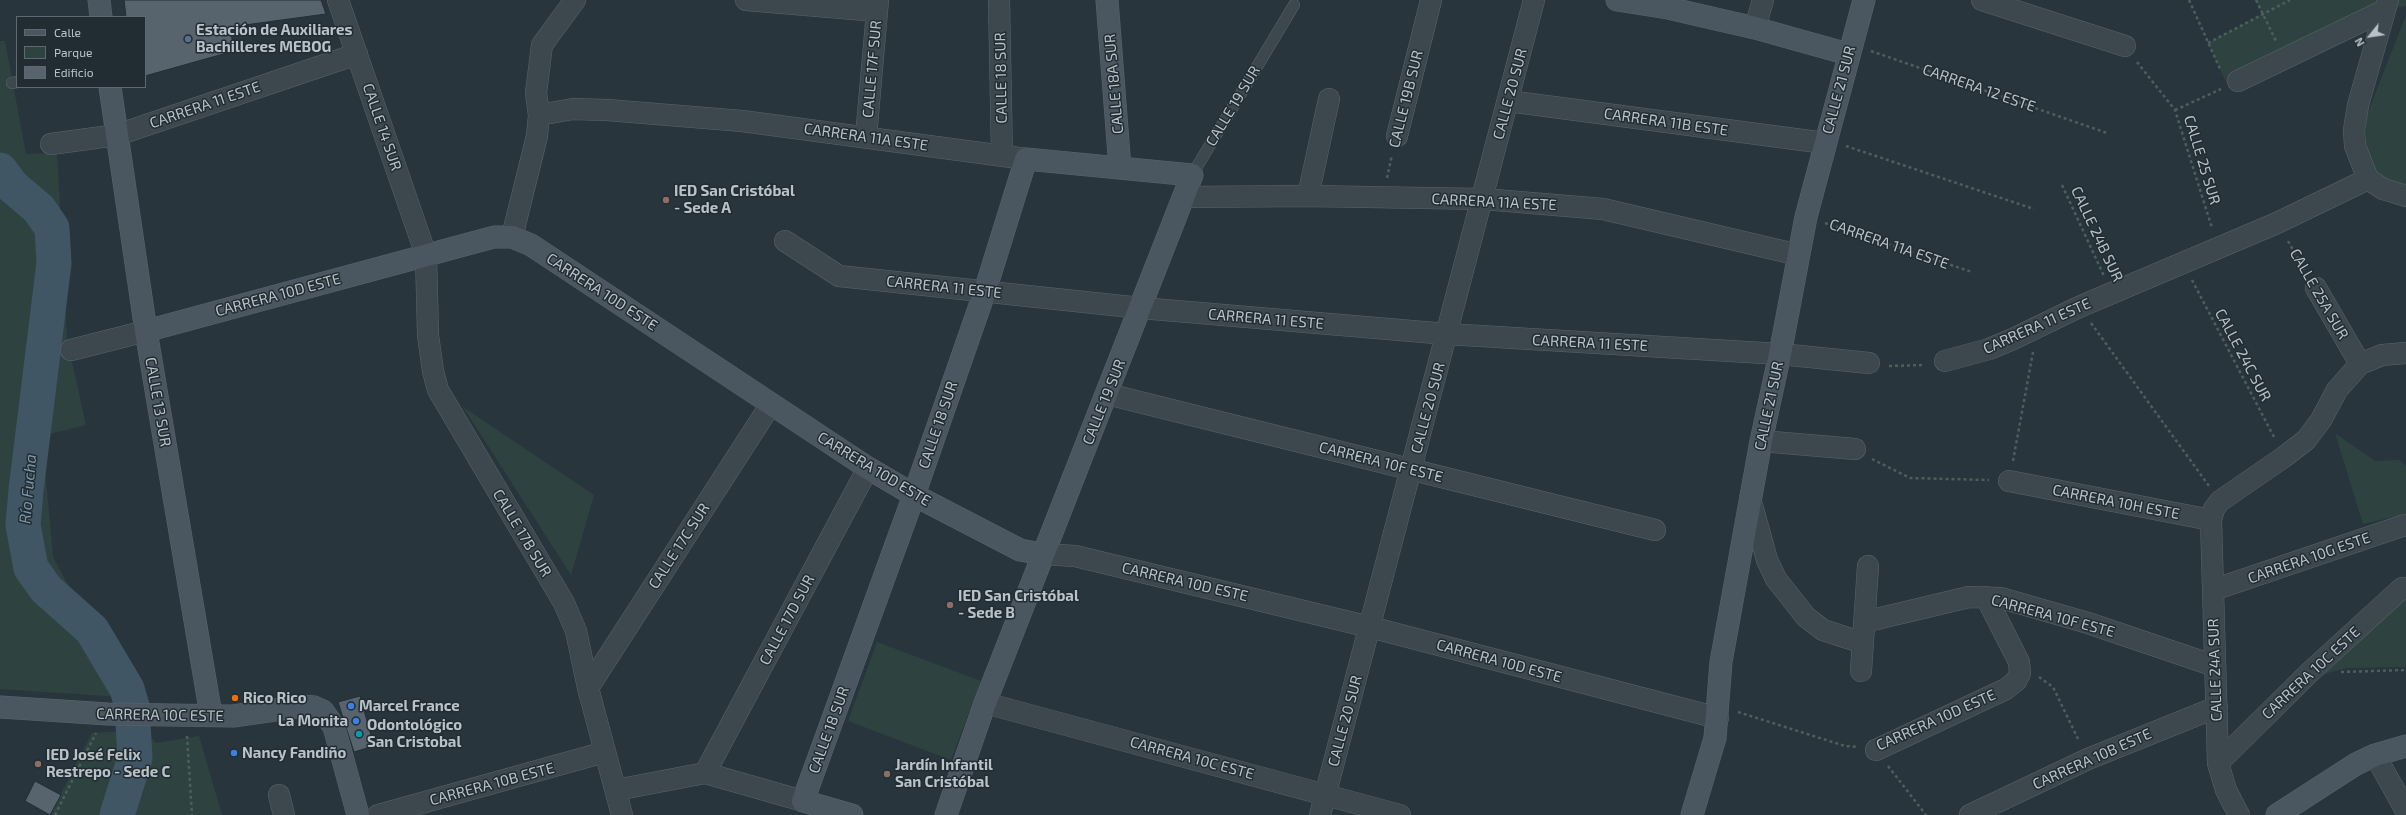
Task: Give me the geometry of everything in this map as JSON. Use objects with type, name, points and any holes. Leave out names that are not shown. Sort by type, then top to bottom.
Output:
[{"type":"street","points":[[99,0],[101,16]]},
{"type":"street","name":"CALLE 14 SUR","points":[[338,0],[426,255]]},
{"type":"street","points":[[512,237],[537,136],[540,114],[536,93],[542,45],[574,0]]},
{"type":"street","points":[[746,0],[878,6]]},
{"type":"street","name":"CALLE 18 SUR","points":[[999,0],[1002,156]]},
{"type":"street","name":"CALLE 18A SUR","points":[[1107,0],[1120,168]]},
{"type":"street","name":"CALLE 19B SUR","points":[[1397,136],[1431,0]]},
{"type":"street","name":"CALLE 20 SUR","points":[[1320,815],[1412,470],[1534,0]]},
{"type":"street","points":[[1617,0],[1669,4],[1755,28],[1850,49]]},
{"type":"street","points":[[1755,28],[1763,0]]},
{"type":"street","name":"CALLE 21 SUR","points":[[1692,815],[1712,751],[1718,712],[1721,662],[1750,498],[1780,354],[1806,216],[1864,0]]},
{"type":"street","points":[[1982,0],[2125,46]]},
{"type":"street","points":[[2233,83],[2284,60],[2386,5]]},
{"type":"street","points":[[2386,5],[2358,105],[2354,130],[2355,146],[2368,179],[2383,189],[2406,196]]},
{"type":"street","name":"CALLE 17F SUR","points":[[866,137],[878,6]]},
{"type":"street","name":"CARRERA 11 ESTE","points":[[51,144],[117,135],[356,54]]},
{"type":"street","name":"CALLE 13 SUR","points":[[110,88],[146,331],[211,715]]},
{"type":"street","points":[[1308,196],[1329,99]]},
{"type":"street","name":"CARRERA 11B ESTE","points":[[1508,101],[1826,141]]},
{"type":"street","name":"CARRERA 11A ESTE","points":[[540,114],[573,108],[742,121],[1026,159],[1192,175]]},
{"type":"street","name":"CALLE 18 SUR","points":[[803,801],[914,494],[984,291],[1026,159]]},
{"type":"street","name":"CALLE 19 SUR","points":[[946,815],[985,703],[1042,554],[1108,394],[1192,175]]},
{"type":"street","name":"CARRERA 11 ESTE","points":[[1946,361],[1989,349],[2112,292],[2277,223],[2368,179]]},
{"type":"street","name":"CARRERA 11A ESTE","points":[[1184,197],[1308,196],[1482,199],[1603,209],[1798,255]]},
{"type":"street","name":"CARRERA 10D ESTE","points":[[71,350],[494,237],[512,237],[531,245],[868,468],[1020,550],[1042,554],[1075,556],[1370,626],[1718,712]]},
{"type":"street","name":"CARRERA 11 ESTE","points":[[785,241],[839,276],[1140,308],[1447,334],[1780,354],[1869,363]]},
{"type":"street","name":"CALLE 17B SUR","points":[[426,255],[428,335],[432,371],[438,390],[564,603],[576,631],[588,688],[622,815]]},
{"type":"street","name":"CALLE 25A SUR","points":[[2316,288],[2360,364]]},
{"type":"street","points":[[2211,520],[2214,509],[2220,501],[2284,457],[2314,430],[2337,390],[2360,364],[2382,355],[2406,353]]},
{"type":"street","name":"CARRERA 10F ESTE","points":[[1108,394],[1655,530]]},
{"type":"street","name":"CALLE 17C SUR","points":[[588,688],[771,404]]},
{"type":"street","points":[[1761,441],[1855,450]]},
{"type":"street","name":"CALLE 17D SUR","points":[[705,773],[868,468]]},
{"type":"street","name":"CARRERA 10H ESTE","points":[[2009,481],[2211,520]]},
{"type":"street","points":[[1750,498],[1767,560],[1776,579],[1806,617],[1823,630],[1842,638],[1863,644]]},
{"type":"street","name":"CALLE 24A SUR","points":[[2211,520],[2218,763],[2226,790],[2239,815]]},
{"type":"street","name":"CARRERA 10G ESTE","points":[[2213,590],[2405,525]]},
{"type":"street","points":[[1861,671],[1868,566]]},
{"type":"street","name":"CARRERA 10C ESTE","points":[[2218,763],[2310,672],[2402,588],[2406,588]]},
{"type":"street","points":[[1986,597],[2019,662]]},
{"type":"street","name":"CARRERA 10F ESTE","points":[[1864,622],[1959,599],[1986,597],[2000,598],[2088,623],[2216,666]]},
{"type":"street","name":"CARRERA 10D ESTE","points":[[1876,750],[2006,689],[2016,681],[2020,673],[2019,662]]},
{"type":"street","name":"CARRERA 10C ESTE","points":[[985,703],[1400,815]]},
{"type":"street","name":"CARRERA 10C ESTE","points":[[0,707],[103,720],[152,715],[234,716],[303,706],[323,711],[334,727],[358,815]]},
{"type":"street","name":"CARRERA 10B ESTE","points":[[1970,815],[2088,759],[2216,707]]},
{"type":"street","points":[[2276,815],[2356,764],[2375,755],[2406,746]]},
{"type":"street","name":"CARRERA 10B ESTE","points":[[378,815],[606,752]]},
{"type":"street","points":[[2375,755],[2406,811]]},
{"type":"street","points":[[616,790],[705,773],[852,815]]},
{"type":"lane","name":"CALLE 19 SUR","points":[[1192,175],[1294,5]]},
{"type":"path","points":[[2175,110],[2233,83],[2208,43],[2189,0]]},
{"type":"path","points":[[2256,0],[2284,60]]},
{"type":"path","points":[[2208,43],[2290,0]]},
{"type":"path","name":"CALLE 25 SUR","points":[[2125,46],[2175,110],[2218,248]]},
{"type":"path","name":"CARRERA 12 ESTE","points":[[1850,49],[2107,133]]},
{"type":"path","name":"CALLE 19B SUR","points":[[1382,198],[1397,136]]},
{"type":"path","points":[[1826,141],[2034,209]]},
{"type":"path","name":"CALLE 24B SUR","points":[[2062,185],[2112,292]]},
{"type":"path","name":"CARRERA 11A ESTE","points":[[1806,216],[1972,272]]},
{"type":"path","name":"CALLE 25A SUR","points":[[2277,223],[2316,288]]},
{"type":"path","name":"CALLE 24C SUR","points":[[2182,262],[2284,457]]},
{"type":"path","points":[[2079,307],[2220,501]]},
{"type":"path","points":[[1855,450],[1910,478],[2009,481],[2037,328]]},
{"type":"path","points":[[1869,363],[1913,367],[1946,361]]},
{"type":"path","points":[[2019,662],[2053,687],[2088,759]]},
{"type":"path","points":[[2338,673],[2406,670]]},
{"type":"path","name":"CARRERA 10D ESTE","points":[[1718,712],[1845,746],[1876,750]]},
{"type":"path","points":[[55,815],[103,720]]},
{"type":"path","points":[[187,728],[187,759],[192,815]]},
{"type":"path","points":[[1876,750],[1926,815]]},
{"type":"green space","points":[[2256,0],[2406,0],[2406,6],[2384,10],[2228,86],[2208,43],[2262,14]]},
{"type":"green space","points":[[2406,15],[2406,185],[2391,183],[2375,173],[2366,144],[2365,120]]},
{"type":"green space","points":[[0,41],[5,41],[26,154],[57,153],[67,339],[86,425],[42,436],[53,557],[67,583],[125,664],[136,698],[0,689]]},
{"type":"green space","points":[[463,407],[594,495],[571,575]]},
{"type":"green space","points":[[2335,433],[2375,461],[2400,460],[2406,466],[2406,514],[2363,524]]},
{"type":"green space","points":[[2406,595],[2406,667],[2346,668],[2314,677]]},
{"type":"green space","points":[[877,642],[981,681],[951,760],[848,721]]},
{"type":"green space","points":[[145,730],[156,743],[199,736],[222,815],[50,815],[92,733]]},
{"type":"building","name":"Estación de Auxiliares Bachilleres MEBOG","points":[[124,0],[321,0],[326,14],[230,27],[234,51],[146,76],[146,16],[126,16]]},
{"type":"building","points":[[360,696],[374,746],[354,752],[338,702]]},
{"type":"building","points":[[35,781],[61,795],[50,815],[25,801]]},
{"type":"waterway","name":"Río Fucha","points":[[0,170],[12,186],[39,209],[52,228],[54,263],[23,525],[31,568],[46,589],[92,630],[127,689],[132,706],[135,758],[117,815]]},
{"type":"place","name":"Estación de Auxiliares Bachilleres MEBOG","points":[[188,39]]},
{"type":"place","name":"IED San Cristóbal - Sede A","points":[[666,200]]},
{"type":"place","name":"IED San Cristóbal - Sede B","points":[[950,605]]},
{"type":"place","name":"Rico Rico","points":[[235,698]]},
{"type":"place","name":"Marcel France","points":[[351,706]]},
{"type":"place","name":"La Monita","points":[[356,721]]},
{"type":"place","name":"Odontológico San Cristobal","points":[[359,734]]},
{"type":"place","name":"Nancy Fandiño","points":[[234,753]]},
{"type":"place","name":"IED José Felix Restrepo - Sede C","points":[[38,764]]},
{"type":"place","name":"Jardín Infantil San Cristóbal","points":[[887,774]]}]
